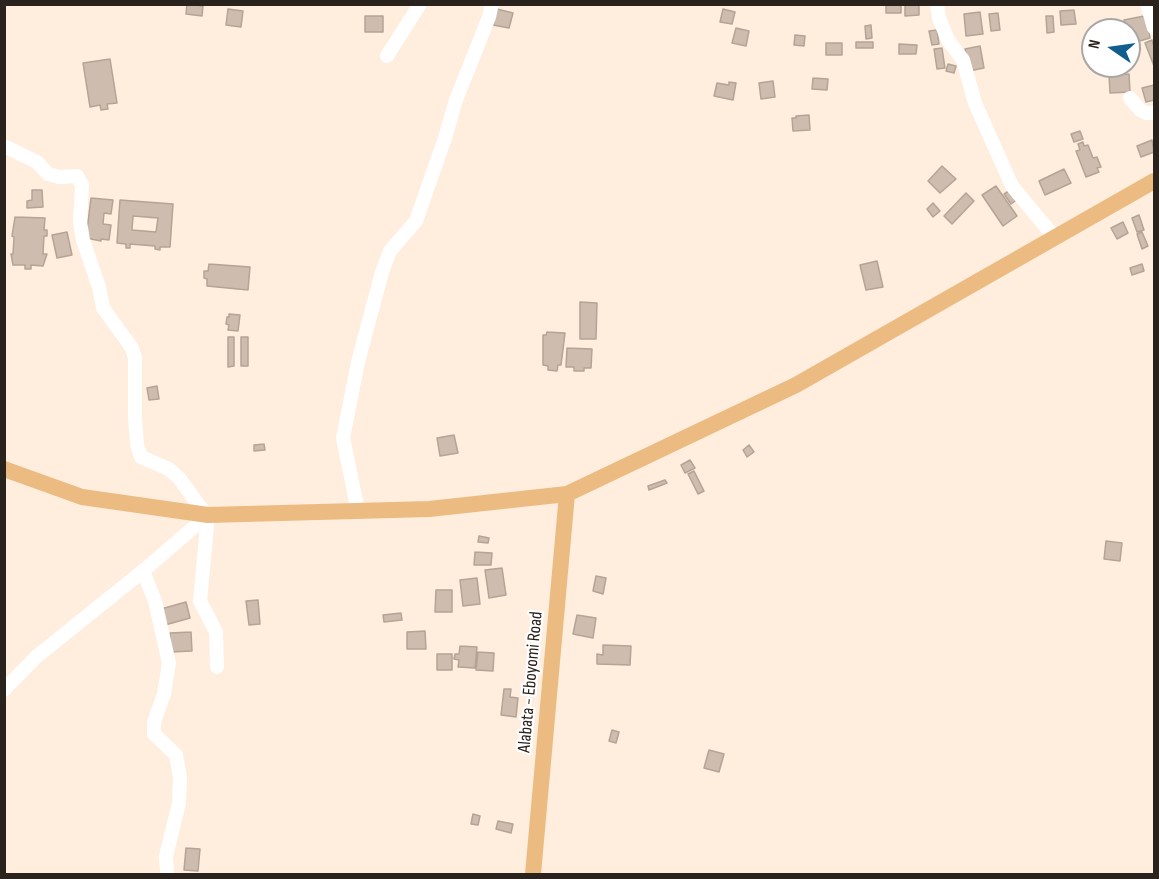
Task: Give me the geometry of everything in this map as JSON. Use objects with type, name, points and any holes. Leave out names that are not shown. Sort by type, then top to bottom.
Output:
[{"type":"main road","points":[[4,469],[82,497],[207,515],[429,509],[567,494],[796,385],[1155,182]]},
{"type":"main road","name":"Alabata - Eboyomi Road","points":[[533,874],[567,494]]},
{"type":"street","points":[[387,56],[420,4]]},
{"type":"street","points":[[358,511],[344,438],[358,362],[382,272],[390,251],[416,221],[456,100],[489,18],[492,4]]},
{"type":"street","points":[[937,4],[939,18],[948,40],[963,60],[975,103],[1012,186],[1055,238]]},
{"type":"street","points":[[1147,4],[1155,28]]},
{"type":"street","points":[[1130,98],[1140,110],[1155,113]]},
{"type":"street","points":[[4,146],[37,162],[48,174],[59,177],[77,176],[82,185],[80,222],[83,240],[99,287],[103,308],[132,348],[135,358],[135,416],[137,445],[141,457],[169,469],[179,478],[207,515],[200,601],[216,632],[217,667]]},
{"type":"street","points":[[4,690],[36,657],[143,571],[207,515]]},
{"type":"street","points":[[143,571],[155,601],[169,663],[164,694],[154,722],[154,734],[176,755],[180,777],[179,803],[166,856],[166,874]]},
{"type":"building","points":[[187,4],[203,6],[202,16],[186,14]]},
{"type":"building","points":[[886,4],[901,4],[901,13],[886,13]]},
{"type":"building","points":[[905,4],[919,4],[919,15],[905,16]]},
{"type":"building","points":[[228,9],[243,11],[241,27],[226,25]]},
{"type":"building","points":[[497,9],[513,13],[509,28],[493,25]]},
{"type":"building","points":[[723,9],[735,12],[732,24],[720,22]]},
{"type":"building","points":[[1074,10],[1076,24],[1061,25],[1060,11]]},
{"type":"building","points":[[980,12],[983,34],[966,36],[964,14]]},
{"type":"building","points":[[998,13],[1000,30],[991,31],[989,14]]},
{"type":"building","points":[[365,16],[383,16],[383,32],[365,32]]},
{"type":"building","points":[[1046,16],[1053,16],[1054,32],[1047,33]]},
{"type":"building","points":[[1144,16],[1147,20],[1150,38],[1141,41],[1141,18],[1134,18]]},
{"type":"building","points":[[871,25],[872,38],[866,39],[865,26]]},
{"type":"building","points":[[736,28],[749,31],[746,46],[732,43]]},
{"type":"building","points":[[937,30],[939,44],[932,45],[929,31]]},
{"type":"building","points":[[795,35],[805,36],[804,46],[794,45]]},
{"type":"building","points":[[1152,40],[1154,47],[1154,66],[1145,43]]},
{"type":"building","points":[[856,42],[873,42],[873,48],[856,48]]},
{"type":"building","points":[[826,43],[842,43],[842,55],[826,55]]},
{"type":"building","points":[[899,44],[917,45],[916,54],[899,54]]},
{"type":"building","points":[[980,46],[984,68],[969,71],[965,49]]},
{"type":"building","points":[[942,48],[945,68],[937,69],[934,49]]},
{"type":"building","points":[[110,59],[117,103],[107,104],[108,109],[101,110],[100,105],[90,107],[83,63]]},
{"type":"building","points":[[948,64],[956,66],[954,73],[946,71]]},
{"type":"building","points":[[813,78],[828,79],[827,90],[812,89]]},
{"type":"building","points":[[1109,78],[1129,78],[1130,92],[1110,93]]},
{"type":"building","points":[[773,81],[775,97],[761,99],[759,83]]},
{"type":"building","points":[[729,82],[736,83],[733,100],[714,96],[717,83],[729,85]]},
{"type":"building","points":[[1154,85],[1154,100],[1146,102],[1142,88]]},
{"type":"building","points":[[809,115],[810,130],[793,131],[792,118]]},
{"type":"building","points":[[1080,131],[1083,139],[1074,142],[1071,134]]},
{"type":"building","points":[[1152,140],[1154,152],[1141,157],[1137,146]]},
{"type":"building","points":[[1083,142],[1084,146],[1088,145],[1093,158],[1097,157],[1101,167],[1097,168],[1099,172],[1086,177],[1076,151],[1080,150],[1078,144]]},
{"type":"building","points":[[942,166],[956,179],[940,193],[928,181]]},
{"type":"building","points":[[1064,169],[1071,183],[1045,195],[1039,181]]},
{"type":"building","points":[[996,186],[1017,216],[1003,226],[982,195]]},
{"type":"building","points":[[1012,189],[1018,199],[1011,204],[1004,194]]},
{"type":"building","points":[[32,190],[42,190],[43,207],[27,208],[27,201],[32,200]]},
{"type":"building","points":[[966,193],[974,201],[952,224],[944,216]]},
{"type":"building","points":[[91,198],[113,200],[111,214],[104,213],[103,224],[111,225],[109,240],[86,238]]},
{"type":"building","points":[[120,200],[173,204],[170,247],[160,247],[160,250],[155,249],[155,246],[130,244],[130,248],[126,248],[126,244],[117,243]],"holes":[[[133,216],[158,218],[156,232],[132,230]]]},
{"type":"building","points":[[933,203],[940,211],[933,217],[927,209]]},
{"type":"building","points":[[1139,215],[1144,230],[1137,232],[1132,218]]},
{"type":"building","points":[[15,217],[45,218],[44,230],[47,230],[47,236],[44,236],[43,254],[47,254],[43,266],[31,265],[31,269],[25,269],[25,265],[13,265],[11,254],[13,254],[14,237],[12,236]]},
{"type":"building","points":[[1123,222],[1128,233],[1117,239],[1111,228]]},
{"type":"building","points":[[67,232],[72,255],[57,258],[52,235]]},
{"type":"building","points":[[1142,232],[1148,246],[1142,249],[1137,234]]},
{"type":"building","points":[[877,261],[883,287],[866,290],[860,265]]},
{"type":"building","points":[[209,264],[250,267],[248,290],[207,286],[204,271],[208,271]]},
{"type":"building","points":[[1142,264],[1144,271],[1132,275],[1130,268]]},
{"type":"building","points":[[580,302],[597,303],[596,339],[580,339]]},
{"type":"building","points":[[229,314],[240,315],[238,331],[228,330],[229,325],[226,324]]},
{"type":"building","points":[[547,332],[565,333],[561,365],[558,365],[557,371],[548,370],[548,366],[543,365],[543,335]]},
{"type":"building","points":[[228,337],[234,337],[234,366],[228,367]]},
{"type":"building","points":[[241,337],[248,337],[248,366],[241,366]]},
{"type":"building","points":[[567,348],[592,349],[591,368],[574,371],[574,367],[566,367]]},
{"type":"building","points":[[157,386],[159,399],[149,400],[147,388]]},
{"type":"building","points":[[454,435],[458,453],[440,456],[437,438]]},
{"type":"building","points":[[264,444],[265,450],[254,451],[254,445]]},
{"type":"building","points":[[749,445],[754,452],[747,457],[743,450]]},
{"type":"building","points":[[690,460],[695,468],[685,473],[681,465]]},
{"type":"building","points":[[694,471],[704,491],[698,494],[688,474]]},
{"type":"building","points":[[665,480],[667,483],[649,490],[648,486]]},
{"type":"building","points":[[479,536],[489,538],[488,543],[478,542]]},
{"type":"building","points":[[1106,541],[1122,543],[1120,561],[1104,559]]},
{"type":"building","points":[[475,552],[492,553],[491,565],[474,565]]},
{"type":"building","points":[[502,568],[506,595],[489,598],[485,570]]},
{"type":"building","points":[[596,576],[606,578],[603,594],[593,591]]},
{"type":"building","points":[[477,578],[480,604],[463,606],[460,580]]},
{"type":"building","points":[[436,590],[452,590],[452,612],[435,612]]},
{"type":"building","points":[[258,600],[260,624],[249,625],[246,601]]},
{"type":"building","points":[[186,602],[190,618],[165,625],[161,609]]},
{"type":"building","points":[[401,613],[402,620],[384,622],[383,615]]},
{"type":"building","points":[[577,615],[596,618],[593,638],[573,634]]},
{"type":"building","points":[[425,631],[426,649],[407,649],[407,632]]},
{"type":"building","points":[[191,632],[192,651],[170,652],[170,633]]},
{"type":"building","points":[[603,645],[631,646],[630,665],[597,664],[597,654],[603,655]]},
{"type":"building","points":[[460,646],[477,647],[475,668],[458,667],[459,660],[454,659],[455,654],[459,654]]},
{"type":"building","points":[[478,652],[494,653],[493,671],[476,670]]},
{"type":"building","points":[[437,654],[452,654],[452,670],[437,670]]},
{"type":"building","points":[[504,689],[511,689],[510,697],[518,698],[516,717],[501,715]]},
{"type":"building","points":[[612,730],[619,732],[616,743],[609,741]]},
{"type":"building","points":[[709,750],[724,754],[719,772],[704,768]]},
{"type":"building","points":[[473,814],[480,816],[478,825],[471,824]]},
{"type":"building","points":[[498,821],[513,824],[511,833],[496,829]]},
{"type":"building","points":[[186,848],[200,849],[198,871],[184,870]]}]
